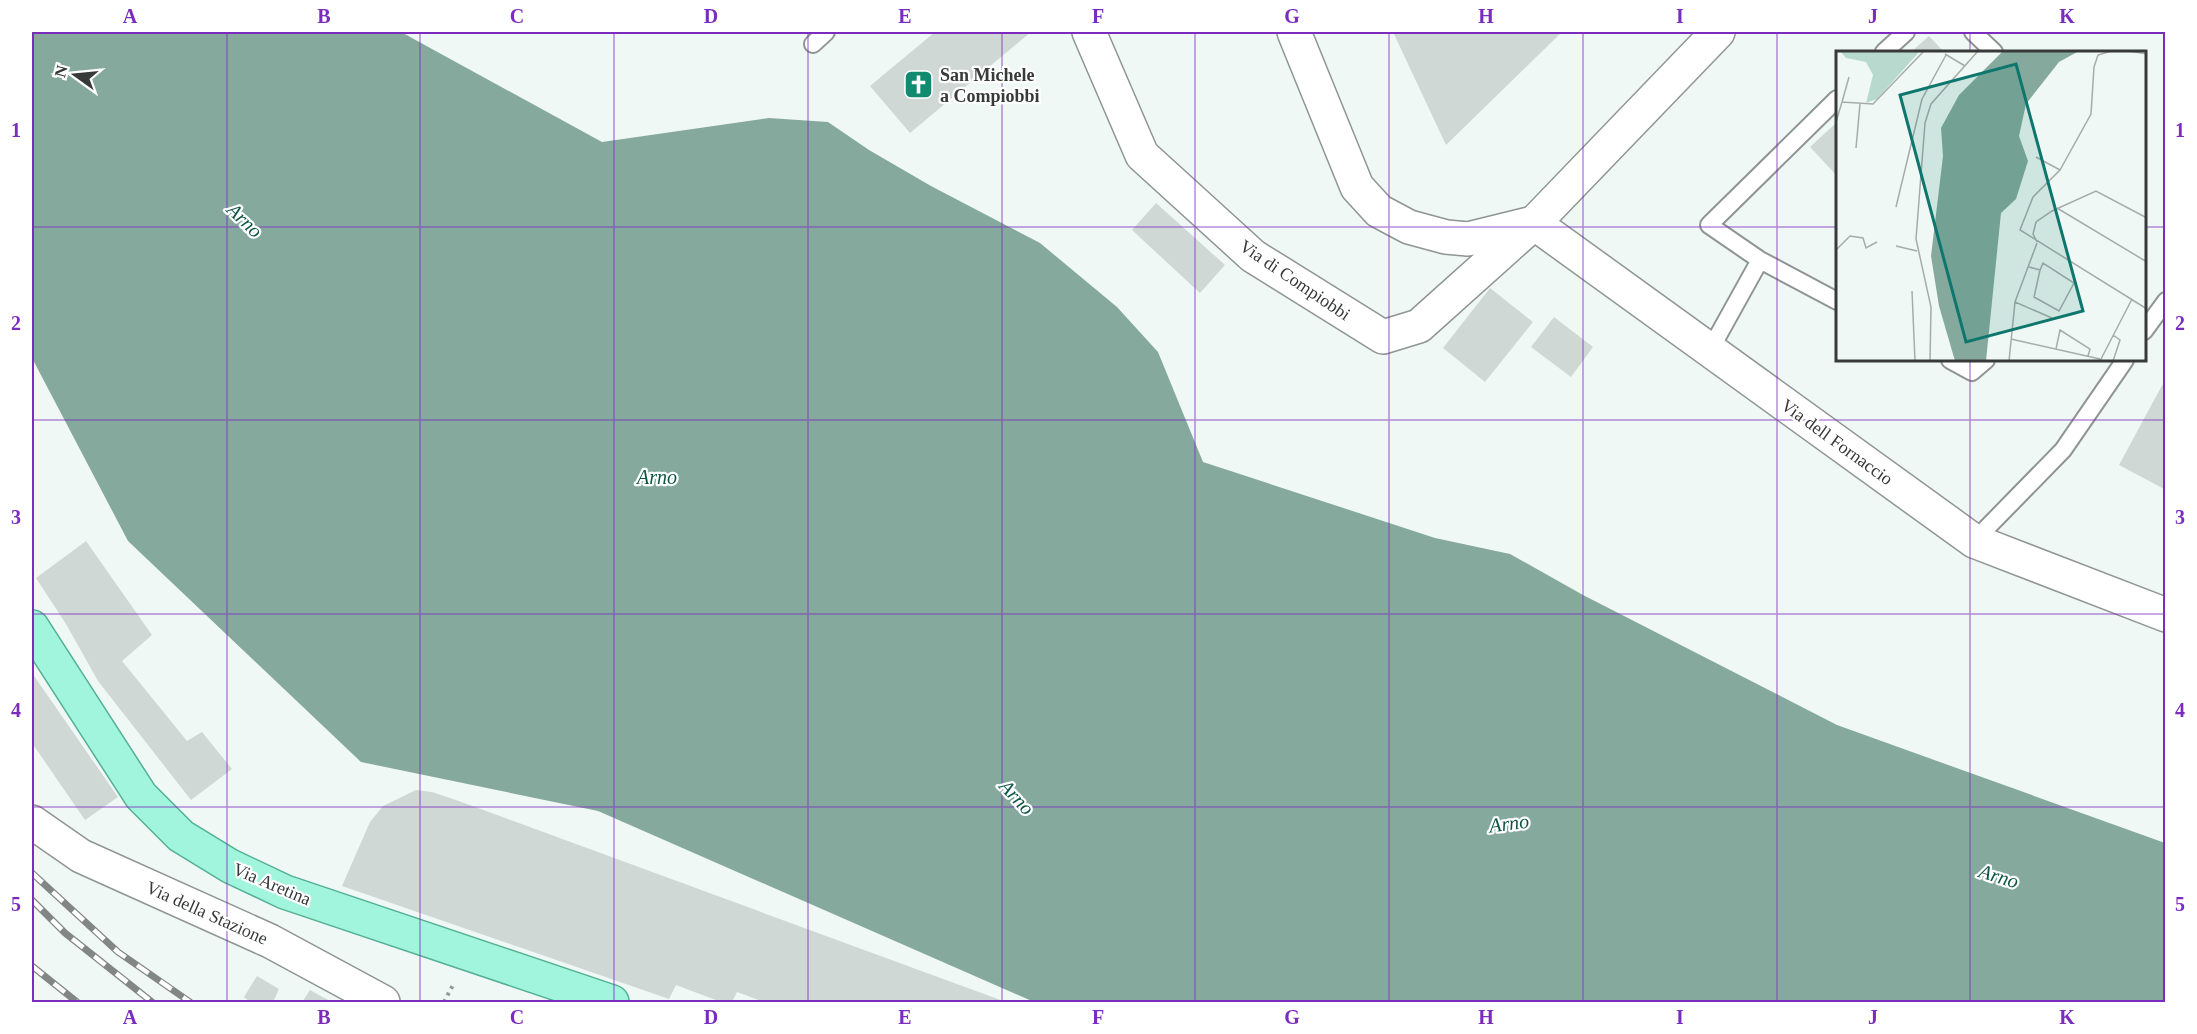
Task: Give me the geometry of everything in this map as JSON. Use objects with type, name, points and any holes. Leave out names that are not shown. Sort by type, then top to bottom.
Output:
[{"type":"main road","name":"Via Aretina","points":[[32,627],[141,796],[182,836],[230,866],[285,892],[612,1002]]},
{"type":"street","name":"Via di Compiobbi","points":[[1089,32],[1142,155],[1253,256],[1383,338],[1419,326],[1534,223],[1718,32]]},
{"type":"street","points":[[1294,32],[1357,187],[1379,211],[1409,227],[1446,237],[1468,239],[1534,223]]},
{"type":"street","name":"Via dell Fornaccio","points":[[1534,223],[1974,541],[2166,615]]},
{"type":"street","name":"Via della Stazione","points":[[32,822],[81,856],[270,941],[383,1002]]},
{"type":"lane","points":[[813,44],[826,32]]},
{"type":"lane","points":[[1885,51],[1906,32]]},
{"type":"lane","points":[[1973,32],[1993,51]]},
{"type":"lane","points":[[1836,100],[1709,225],[1760,260],[1836,300]]},
{"type":"lane","points":[[1710,350],[1760,260]]},
{"type":"lane","points":[[2146,330],[2166,301]]},
{"type":"lane","points":[[1954,362],[1972,372],[1984,362]]},
{"type":"lane","points":[[1974,541],[2063,450],[2124,362]]},
{"type":"path","points":[[444,1002],[454,981]]},
{"type":"water","name":"Arno","points":[[32,32],[401,32],[602,142],[769,118],[828,122],[869,150],[931,186],[1040,243],[1117,307],[1158,352],[1203,462],[1435,538],[1510,554],[1583,595],[1837,725],[2165,843],[2165,1002],[1034,1002],[598,811],[361,762],[128,541],[32,358]]},
{"type":"building","name":"San Michele a Compiobbi","points":[[935,32],[1031,32],[910,133],[870,86]]},
{"type":"building","points":[[1393,32],[1562,32],[1446,145]]},
{"type":"building","points":[[1929,36],[1943,51],[1912,51]]},
{"type":"building","points":[[1836,123],[1836,175],[1810,147]]},
{"type":"building","points":[[1156,203],[1225,265],[1200,293],[1132,230]]},
{"type":"building","points":[[1490,288],[1533,322],[1485,382],[1443,348]]},
{"type":"building","points":[[1554,317],[1593,347],[1571,377],[1531,347]]},
{"type":"building","points":[[2166,378],[2166,490],[2119,465]]},
{"type":"building","points":[[86,541],[152,635],[122,661],[187,741],[202,732],[232,769],[191,800],[98,681],[66,624],[36,578]]},
{"type":"building","points":[[32,673],[118,797],[85,820],[32,743]]},
{"type":"building","points":[[416,790],[432,792],[456,800],[1006,1002],[764,1002],[737,992],[732,1002],[721,1002],[676,985],[669,999],[342,886],[370,822],[383,806]]},
{"type":"building","points":[[257,976],[279,989],[274,1000],[278,1002],[250,1002],[244,997]]},
{"type":"building","points":[[310,990],[332,1002],[302,1002]]},
{"type":"railway","points":[[32,873],[118,952],[190,1002]]},
{"type":"railway","points":[[32,900],[65,933],[152,1002]]},
{"type":"railway","points":[[32,966],[77,1002]]},
{"type":"place","name":"San Michele a Compiobbi","points":[[919,85]]}]
